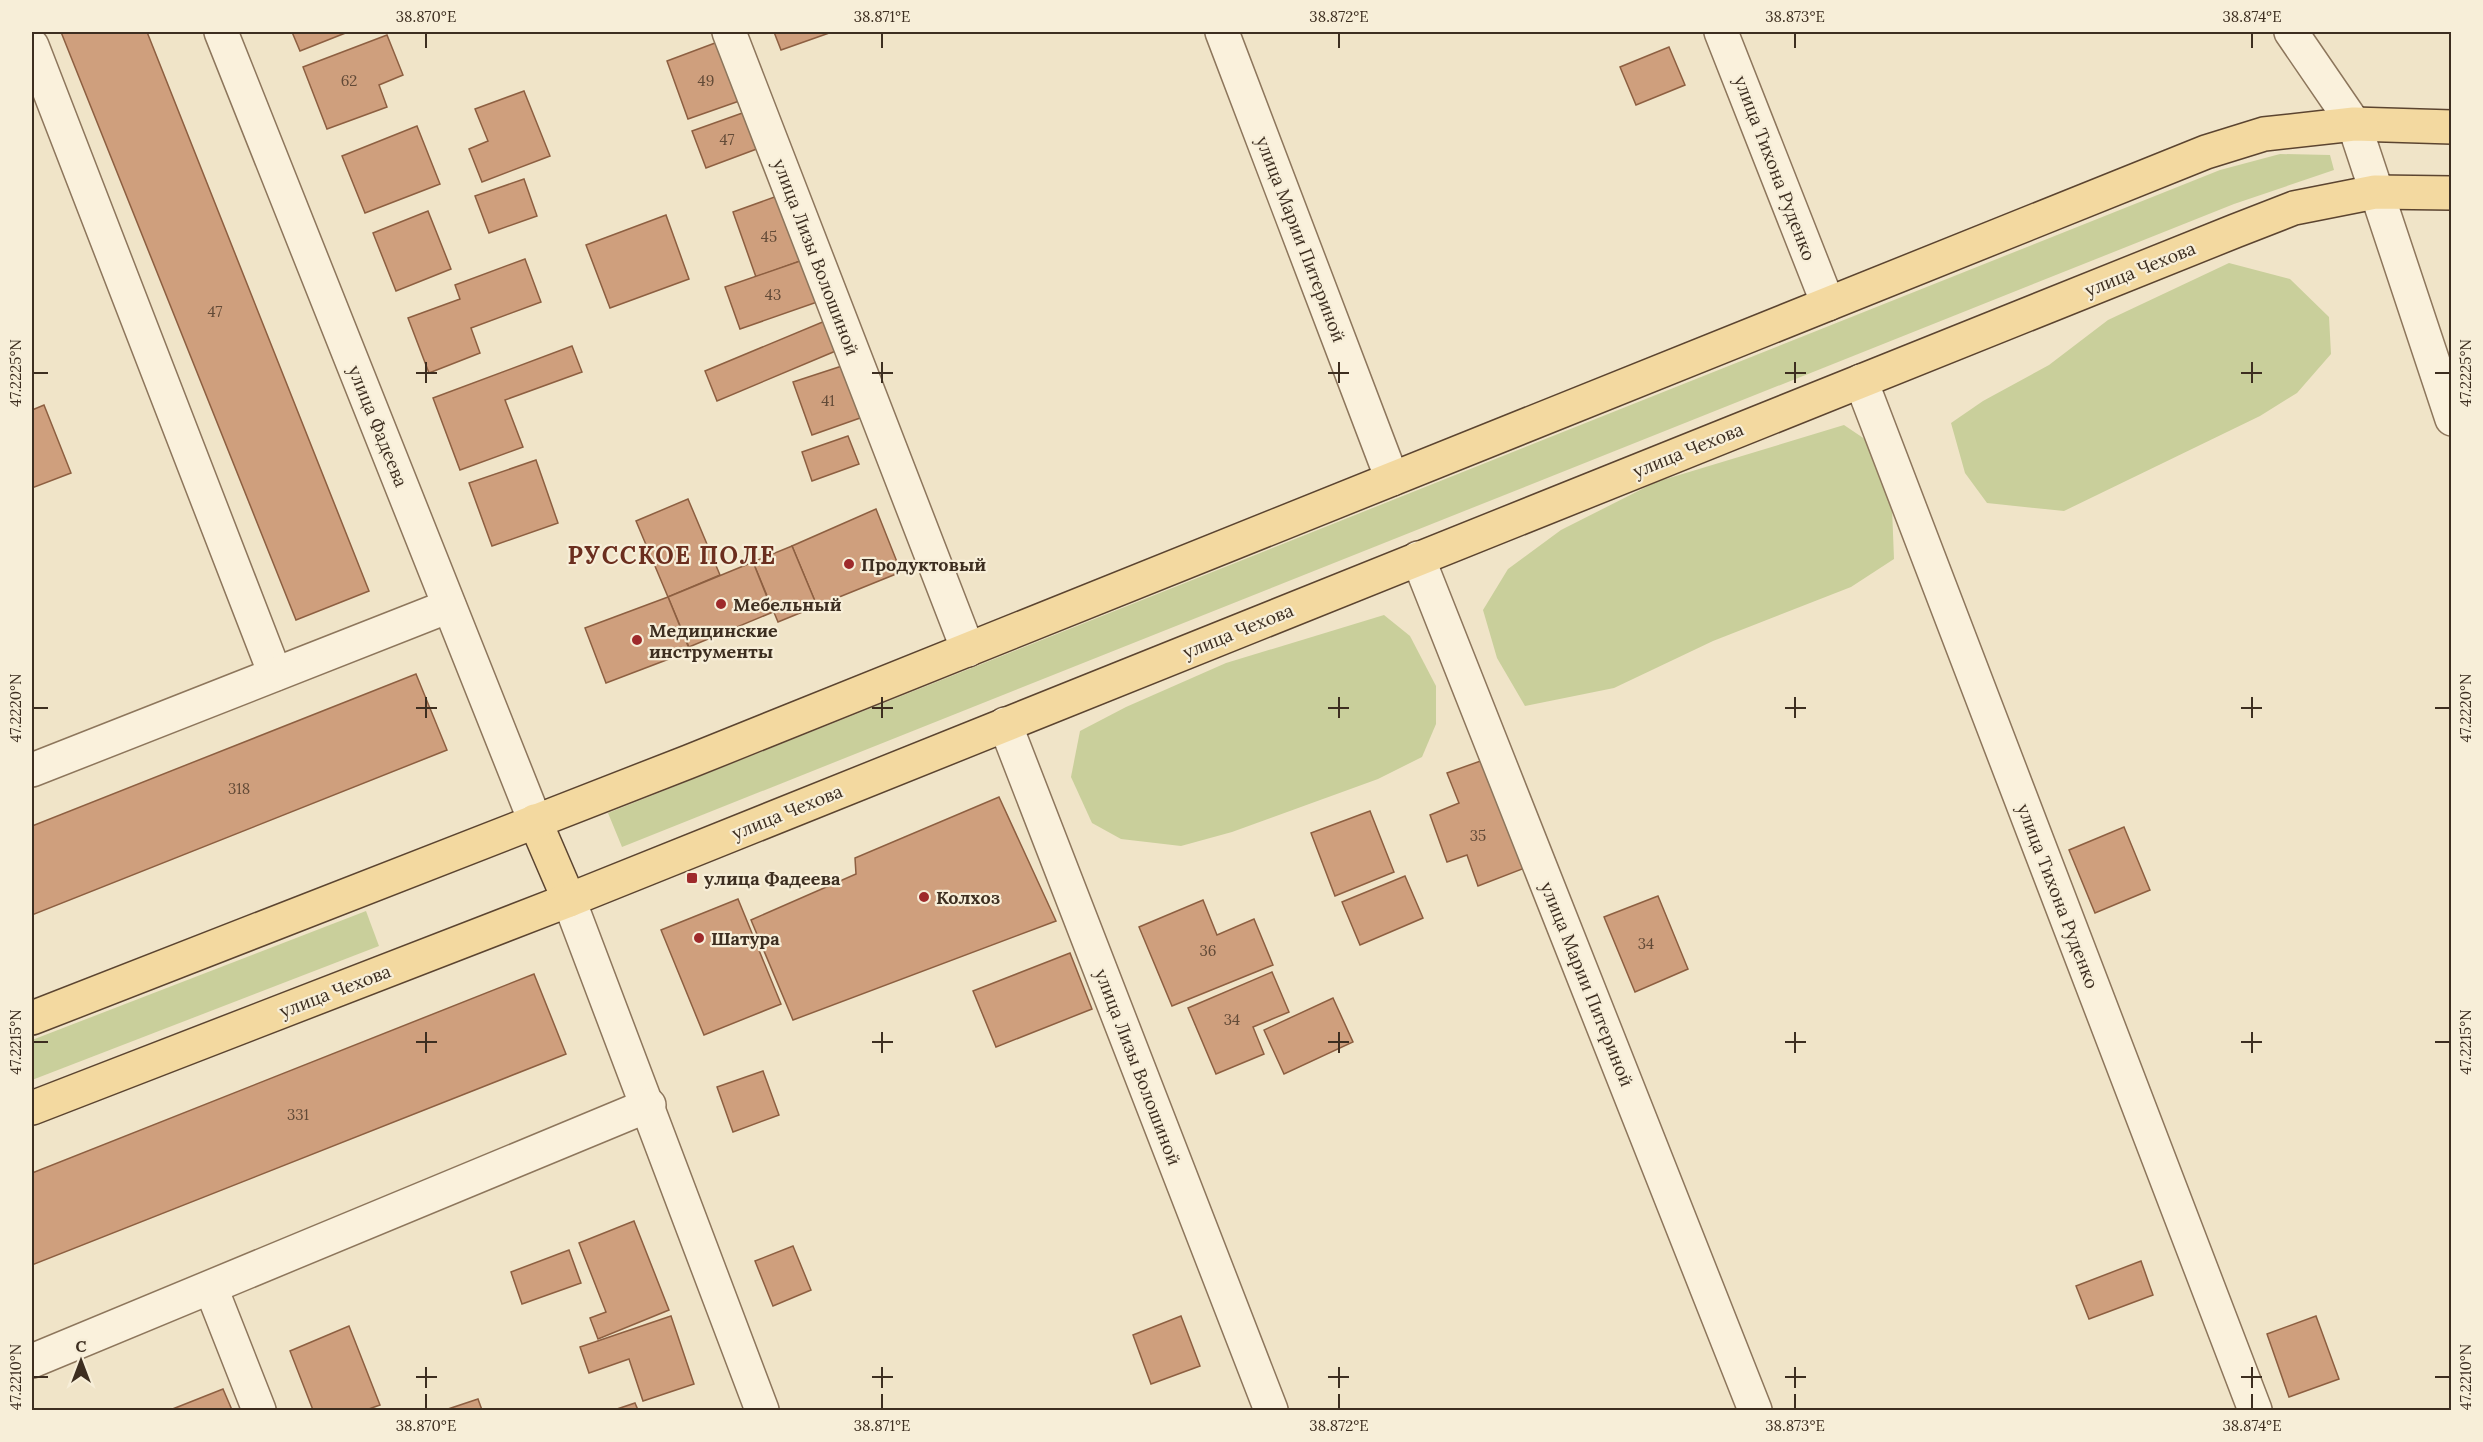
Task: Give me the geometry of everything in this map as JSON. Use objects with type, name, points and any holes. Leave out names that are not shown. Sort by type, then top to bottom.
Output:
[{"type":"main road","points":[[32,1018],[968,650],[2206,152],[2264,134],[2354,124],[2451,127]]},
{"type":"main road","name":"улица Чехова","points":[[32,1108],[569,900],[2284,212],[2375,192],[2451,193]]},
{"type":"main road","points":[[535,821],[569,900]]},
{"type":"street","name":"улица Фадеева","points":[[221,32],[535,821]]},
{"type":"street","name":"улица Лизы Волошиной","points":[[729,32],[968,650]]},
{"type":"street","name":"улица Марии Питериной","points":[[1222,32],[1392,479]]},
{"type":"street","name":"улица Тихона Руденко","points":[[1721,32],[1828,304]]},
{"type":"street","points":[[2291,32],[2354,124],[2451,419]]},
{"type":"street","points":[[32,46],[275,674]]},
{"type":"street","name":"улица Тихона Руденко","points":[[1861,381],[2255,1410]]},
{"type":"street","name":"улица Марии Питериной","points":[[1418,558],[1755,1410]]},
{"type":"street","points":[[32,770],[449,606]]},
{"type":"street","name":"улица Лизы Волошиной","points":[[1005,724],[1271,1410]]},
{"type":"street","points":[[569,900],[649,1105],[762,1410]]},
{"type":"street","points":[[32,1361],[649,1105]]},
{"type":"street","points":[[211,1288],[259,1410]]},
{"type":"green space","points":[[2280,154],[2330,155],[2334,170],[2234,204],[622,847],[608,813],[2220,170]]},
{"type":"green space","points":[[2229,263],[2290,279],[2329,317],[2331,354],[2297,393],[2260,416],[2064,511],[1987,503],[1965,473],[1951,423],[1983,401],[2049,365],[2108,320]]},
{"type":"green space","points":[[1844,425],[1890,456],[1894,559],[1851,587],[1713,641],[1614,688],[1525,706],[1497,658],[1483,610],[1508,569],[1561,530],[1656,482]]},
{"type":"green space","points":[[1384,615],[1410,636],[1436,686],[1436,724],[1422,757],[1378,779],[1232,832],[1181,846],[1121,839],[1092,823],[1071,777],[1080,731],[1126,707],[1226,663]]},
{"type":"green space","points":[[366,911],[379,946],[32,1080],[32,1040]]},
{"type":"building","points":[[61,32],[147,32],[369,591],[296,620]]},
{"type":"building","points":[[292,32],[348,32],[300,51]]},
{"type":"building","points":[[774,32],[832,32],[781,50]]},
{"type":"building","points":[[387,35],[403,75],[379,85],[387,107],[327,129],[303,67]]},
{"type":"building","points":[[723,40],[745,99],[688,119],[667,61]]},
{"type":"building","points":[[1669,47],[1685,85],[1636,105],[1620,67]]},
{"type":"building","points":[[524,91],[550,156],[482,182],[469,149],[488,141],[475,109]]},
{"type":"building","points":[[748,111],[762,147],[706,168],[692,131]]},
{"type":"building","points":[[417,126],[440,184],[365,213],[342,156]]},
{"type":"building","points":[[524,179],[537,216],[489,233],[475,196]]},
{"type":"building","points":[[783,194],[806,259],[756,277],[733,212]]},
{"type":"building","points":[[428,211],[451,269],[396,291],[373,233]]},
{"type":"building","points":[[666,215],[689,279],[610,308],[586,245]]},
{"type":"building","points":[[525,259],[541,302],[471,328],[480,353],[429,373],[408,318],[460,299],[455,285]]},
{"type":"building","points":[[806,259],[820,301],[740,329],[725,287]]},
{"type":"building","points":[[825,321],[838,350],[717,401],[705,371]]},
{"type":"building","points":[[572,346],[582,372],[505,400],[523,447],[460,470],[433,398]]},
{"type":"building","points":[[845,365],[863,417],[812,435],[793,382]]},
{"type":"building","points":[[44,405],[71,473],[32,488],[32,410]]},
{"type":"building","points":[[848,436],[859,464],[812,481],[802,452]]},
{"type":"building","points":[[536,460],[558,523],[492,546],[469,483]]},
{"type":"building","points":[[688,499],[720,575],[668,597],[636,521]]},
{"type":"building","name":"Продуктовый","points":[[876,509],[901,572],[817,606],[792,546]]},
{"type":"building","points":[[792,546],[817,606],[778,622],[753,562]]},
{"type":"building","name":"Мебельный","points":[[753,562],[773,612],[689,647],[668,597]]},
{"type":"building","name":"Медицинские инструменты","points":[[668,597],[690,651],[606,683],[585,628]]},
{"type":"building","points":[[416,674],[447,750],[32,915],[32,826]]},
{"type":"building","points":[[1489,758],[1530,866],[1478,886],[1467,855],[1447,862],[1430,815],[1459,803],[1447,773]]},
{"type":"building","name":"Колхоз","points":[[999,797],[1056,921],[793,1020],[751,920],[856,874],[855,858]]},
{"type":"building","points":[[1370,811],[1394,872],[1335,896],[1311,833]]},
{"type":"building","points":[[2124,827],[2150,890],[2095,913],[2069,850]]},
{"type":"building","points":[[1405,876],[1423,918],[1360,945],[1342,902]]},
{"type":"building","points":[[1658,896],[1688,969],[1635,992],[1604,917]]},
{"type":"building","points":[[738,899],[781,1004],[704,1035],[661,930]]},
{"type":"building","points":[[1203,900],[1217,935],[1254,919],[1273,965],[1172,1006],[1139,927]]},
{"type":"building","points":[[1070,953],[1092,1009],[996,1047],[973,991]]},
{"type":"building","points":[[1272,972],[1289,1012],[1253,1027],[1264,1054],[1216,1074],[1188,1008]]},
{"type":"building","points":[[534,974],[566,1054],[32,1265],[32,1173]]},
{"type":"building","points":[[1333,998],[1353,1042],[1284,1074],[1264,1030]]},
{"type":"building","points":[[763,1071],[779,1115],[733,1132],[717,1087]]},
{"type":"building","points":[[634,1221],[669,1310],[598,1339],[590,1318],[606,1312],[579,1243]]},
{"type":"building","points":[[793,1246],[811,1290],[773,1306],[755,1261]]},
{"type":"building","points":[[569,1250],[581,1283],[522,1304],[511,1272]]},
{"type":"building","points":[[2141,1261],[2153,1295],[2089,1319],[2076,1286]]},
{"type":"building","points":[[671,1316],[694,1384],[643,1401],[629,1359],[589,1373],[580,1347]]},
{"type":"building","points":[[1181,1316],[1200,1366],[1151,1384],[1133,1335]]},
{"type":"building","points":[[2316,1316],[2339,1379],[2289,1397],[2267,1334]]},
{"type":"building","points":[[349,1326],[380,1405],[366,1410],[313,1410],[290,1351]]},
{"type":"building","points":[[223,1389],[232,1410],[170,1410]]},
{"type":"building","points":[[478,1399],[482,1410],[445,1410]]},
{"type":"building","points":[[635,1403],[638,1410],[614,1410]]},
{"type":"place","name":"Продуктовый","points":[[849,564]]},
{"type":"place","name":"Мебельный","points":[[721,604]]},
{"type":"place","name":"Медицинские инструменты","points":[[637,640]]},
{"type":"place","name":"улица Фадеева","points":[[692,878]]},
{"type":"place","name":"Колхоз","points":[[924,897]]},
{"type":"place","name":"Шатура","points":[[699,938]]},
{"type":"district","name":"РУССКОЕ ПОЛЕ","points":[[672,555]]}]
